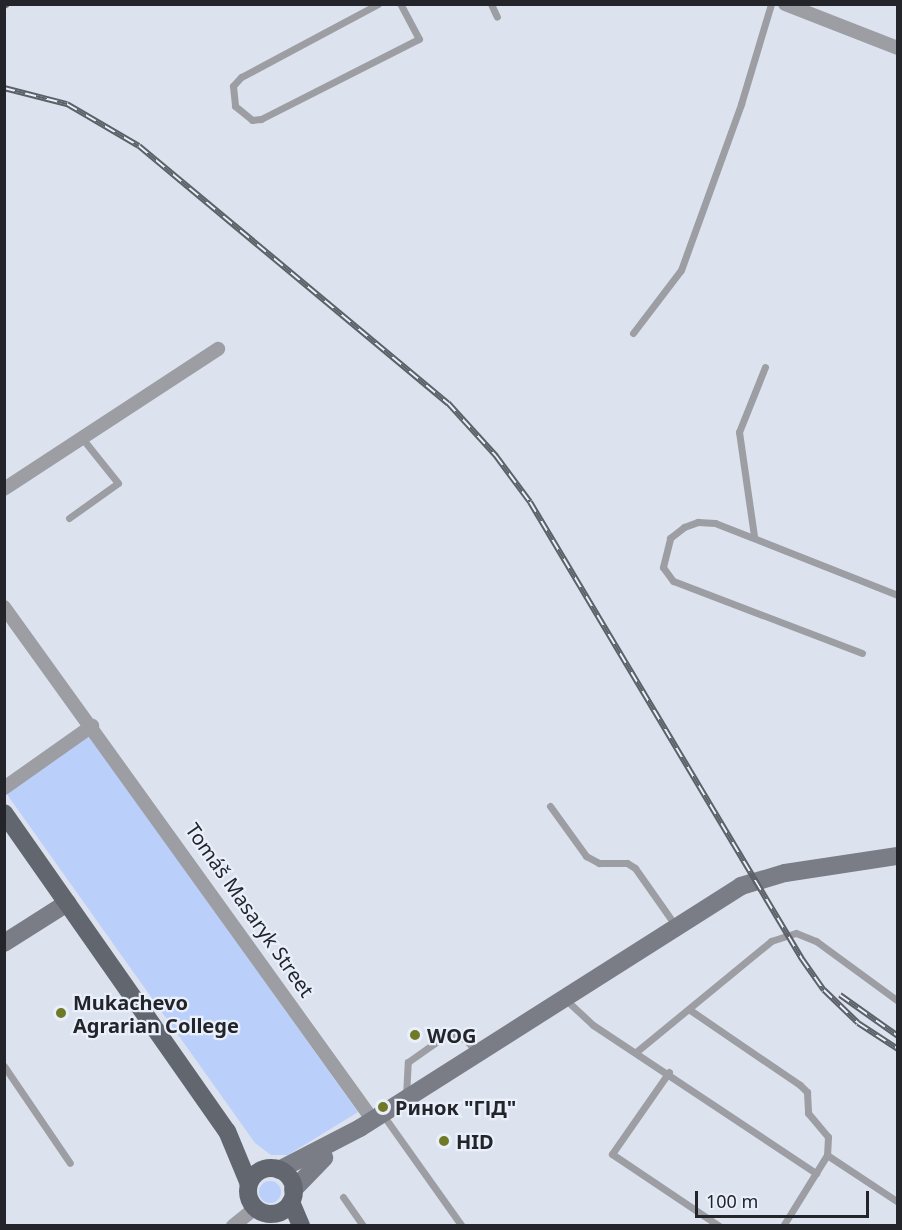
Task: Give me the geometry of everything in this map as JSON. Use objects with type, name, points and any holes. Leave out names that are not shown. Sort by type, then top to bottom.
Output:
[{"type":"main road","points":[[4,813],[227,1131],[249,1184],[249,1196],[268,1216],[282,1211],[292,1196]]},
{"type":"main road","points":[[227,1131],[288,1176],[301,1226]]},
{"type":"main road","points":[[249,1184],[261,1171],[276,1169]]},
{"type":"street","points":[[785,4],[897,48]]},
{"type":"street","points":[[4,489],[218,349]]},
{"type":"street","name":"Tomáš Masaryk Street","points":[[4,607],[92,726],[371,1120]]},
{"type":"street","points":[[4,788],[92,726]]},
{"type":"street","points":[[292,1196],[310,1169],[371,1120],[406,1096],[675,925],[756,879],[897,856]]},
{"type":"street","points":[[4,943],[67,903]]},
{"type":"street","points":[[276,1169],[371,1120]]},
{"type":"street","points":[[233,1226],[268,1216]]},
{"type":"lane","points":[[378,4],[241,77],[233,86],[235,106],[252,120],[261,119],[419,39],[400,4]]},
{"type":"lane","points":[[490,4],[497,16]]},
{"type":"lane","points":[[633,333],[681,270],[741,104],[771,4]]},
{"type":"lane","points":[[754,536],[739,432],[765,367]]},
{"type":"lane","points":[[69,518],[118,483],[82,438]]},
{"type":"lane","points":[[862,653],[673,581],[663,567],[670,538],[684,527],[698,522],[716,523],[754,536],[897,595]]},
{"type":"lane","points":[[550,806],[586,856],[599,863],[627,863],[635,868],[675,925]]},
{"type":"lane","points":[[636,1052],[690,1010],[771,941],[796,933],[816,941],[897,1001]]},
{"type":"lane","points":[[562,996],[593,1025],[669,1072],[816,1173]]},
{"type":"lane","points":[[690,1010],[800,1084],[807,1092],[808,1113],[828,1137],[826,1155],[783,1226]]},
{"type":"lane","points":[[406,1096],[408,1062],[449,1034],[466,1040],[476,1051]]},
{"type":"lane","points":[[4,1066],[70,1163]]},
{"type":"lane","points":[[669,1072],[612,1154],[719,1226]]},
{"type":"lane","points":[[371,1120],[462,1226]]},
{"type":"lane","points":[[826,1155],[897,1202]]},
{"type":"lane","points":[[343,1197],[363,1226]]},
{"type":"shaded area","points":[[89,736],[358,1112],[288,1155],[271,1155],[255,1143],[6,793]]},
{"type":"shaded area","points":[[270,1181],[278,1184],[281,1192],[278,1200],[270,1203],[262,1200],[259,1192],[262,1184]]},
{"type":"railway","points":[[4,6],[8,4]]},
{"type":"railway","points":[[4,88],[67,104],[139,146],[448,403],[496,456],[530,502],[802,959],[824,990],[858,1023],[898,1049]]},
{"type":"railway","points":[[840,995],[898,1036]]},
{"type":"place","name":"Mukachevo Agrarian College","points":[[61,1013]]},
{"type":"place","name":"WOG","points":[[415,1035]]},
{"type":"place","name":"Ринок \"ГІД\"","points":[[383,1107]]},
{"type":"place","name":"HID","points":[[444,1141]]}]
